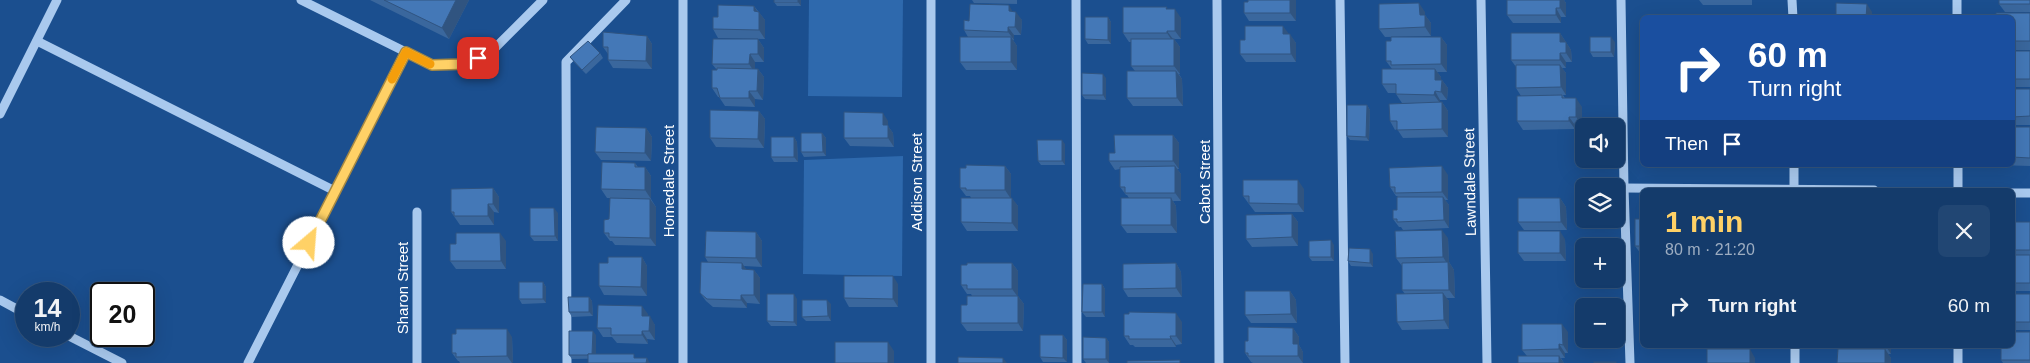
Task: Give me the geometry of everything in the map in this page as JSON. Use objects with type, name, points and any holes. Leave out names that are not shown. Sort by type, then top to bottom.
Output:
[{"type":"street","points":[[0,114],[57,0]]},
{"type":"street","points":[[301,0],[432,65],[466,64],[491,52],[543,0]]},
{"type":"street","points":[[567,363],[566,62],[626,0]]},
{"type":"street","name":"Homedale Street","points":[[683,363],[684,0]]},
{"type":"street","name":"Addison Street","points":[[931,0],[931,363]]},
{"type":"street","points":[[1076,0],[1077,363]]},
{"type":"street","name":"Cabot Street","points":[[1217,0],[1219,363]]},
{"type":"street","points":[[1340,0],[1345,363]]},
{"type":"street","name":"Lawndale Street","points":[[1481,0],[1487,363]]},
{"type":"street","points":[[1621,0],[1624,178]]},
{"type":"street","points":[[1792,0],[1793,15]]},
{"type":"street","points":[[1957,0],[1957,15]]},
{"type":"street","points":[[37,40],[335,191]]},
{"type":"street","points":[[248,363],[406,52]]},
{"type":"street","points":[[1794,167],[1794,188]]},
{"type":"street","points":[[1958,167],[1958,188]]},
{"type":"street","points":[[1625,188],[1640,188]]},
{"type":"street","points":[[2015,192],[2030,193]]},
{"type":"street","name":"Sharon Street","points":[[417,212],[417,363]]},
{"type":"street","points":[[1625,217],[1630,363]]},
{"type":"street","points":[[0,300],[15,308]]},
{"type":"street","points":[[80,342],[122,363]]},
{"type":"street","points":[[1795,348],[1795,363]]},
{"type":"street","points":[[1958,348],[1958,363]]},
{"type":"shaded area","points":[[809,0],[903,0],[902,97],[808,96]]},
{"type":"shaded area","points":[[903,156],[902,276],[803,274],[804,160]]},
{"type":"building","points":[[384,0],[456,0],[442,28]]},
{"type":"building","points":[[774,0],[798,0],[798,2],[774,2]]},
{"type":"building","points":[[1248,0],[1290,0],[1290,13],[1244,13],[1244,2],[1248,2]]},
{"type":"building","points":[[1507,0],[1560,0],[1560,8],[1556,8],[1556,15],[1507,15]]},
{"type":"building","points":[[1999,0],[2030,0],[2030,4],[1999,4]]},
{"type":"building","points":[[1419,3],[1420,15],[1425,15],[1425,27],[1379,29],[1379,4]]},
{"type":"building","points":[[1836,3],[1867,4],[1866,15],[1836,15]]},
{"type":"building","points":[[970,4],[1009,5],[1009,11],[1016,12],[1015,27],[1008,27],[1008,32],[964,30],[964,20],[969,21]]},
{"type":"building","points":[[718,5],[754,6],[754,11],[759,12],[759,30],[713,29],[713,17],[718,17]]},
{"type":"building","points":[[1123,7],[1167,7],[1166,9],[1175,9],[1175,31],[1167,31],[1167,33],[1123,33]]},
{"type":"building","points":[[1996,13],[2030,13],[2030,41],[2015,41],[2015,15],[1996,15]]},
{"type":"building","points":[[1085,17],[1108,17],[1108,40],[1085,39]]},
{"type":"building","points":[[1245,26],[1283,26],[1283,34],[1290,34],[1291,54],[1240,54],[1240,40],[1245,40]]},
{"type":"building","points":[[603,32],[647,36],[646,61],[608,60],[608,47],[603,47]]},
{"type":"building","points":[[1511,33],[1560,33],[1560,42],[1566,42],[1566,53],[1560,53],[1560,60],[1511,60]]},
{"type":"building","points":[[960,37],[1011,37],[1011,62],[960,62]]},
{"type":"building","points":[[1391,37],[1441,37],[1441,64],[1391,65],[1391,61],[1386,61],[1386,41],[1391,41]]},
{"type":"building","points":[[1590,37],[1611,37],[1611,52],[1590,52]]},
{"type":"building","points":[[713,39],[758,39],[758,54],[750,54],[749,64],[712,64]]},
{"type":"building","points":[[1131,39],[1174,39],[1174,66],[1131,66]]},
{"type":"building","points":[[588,41],[600,53],[582,70],[570,57]]},
{"type":"building","points":[[2015,51],[2030,51],[2030,79],[2015,79]]},
{"type":"building","points":[[1516,65],[1560,65],[1561,87],[1516,88]]},
{"type":"building","points":[[717,68],[758,69],[757,91],[749,91],[749,98],[720,98],[717,88],[712,88],[712,70],[717,70]]},
{"type":"building","points":[[1382,69],[1435,69],[1435,80],[1442,80],[1441,92],[1435,91],[1434,95],[1396,94],[1396,84],[1382,84]]},
{"type":"building","points":[[1127,71],[1176,71],[1177,98],[1127,98]]},
{"type":"building","points":[[1082,73],[1103,74],[1103,95],[1082,95]]},
{"type":"building","points":[[2015,89],[2030,89],[2030,116],[2015,117]]},
{"type":"building","points":[[1562,95],[1562,98],[1576,98],[1576,117],[1569,117],[1569,121],[1517,121],[1517,96]]},
{"type":"building","points":[[1442,102],[1442,129],[1397,130],[1397,121],[1390,121],[1389,104]]},
{"type":"building","points":[[1347,105],[1367,105],[1366,137],[1347,136]]},
{"type":"building","points":[[710,110],[759,111],[758,139],[710,138]]},
{"type":"building","points":[[844,112],[883,113],[883,125],[888,125],[888,138],[844,138]]},
{"type":"building","points":[[596,127],[646,128],[645,153],[595,152]]},
{"type":"building","points":[[2015,127],[2030,127],[2030,158],[2015,157]]},
{"type":"building","points":[[801,133],[822,133],[823,152],[801,152]]},
{"type":"building","points":[[1114,135],[1173,135],[1173,161],[1109,161],[1109,153],[1115,153]]},
{"type":"building","points":[[771,137],[794,137],[794,157],[771,157]]},
{"type":"building","points":[[1037,140],[1062,140],[1062,161],[1038,161]]},
{"type":"building","points":[[602,162],[635,163],[635,167],[645,167],[645,190],[601,189]]},
{"type":"building","points":[[966,165],[1005,166],[1005,190],[966,190],[966,188],[960,188],[960,168],[966,168]]},
{"type":"building","points":[[1175,166],[1175,193],[1125,193],[1125,187],[1120,187],[1120,167]]},
{"type":"building","points":[[1442,166],[1442,192],[1395,193],[1395,187],[1390,187],[1389,168]]},
{"type":"building","points":[[1243,180],[1298,180],[1298,204],[1249,203],[1249,196],[1243,196]]},
{"type":"building","points":[[493,188],[493,204],[488,204],[488,216],[454,216],[454,212],[451,212],[451,189]]},
{"type":"building","points":[[1397,197],[1443,197],[1444,220],[1397,222],[1397,219],[1393,219],[1393,210],[1397,210]]},
{"type":"building","points":[[610,198],[650,199],[650,238],[609,237],[609,233],[604,233],[604,220],[609,219]]},
{"type":"building","points":[[961,198],[1012,198],[1012,223],[961,222]]},
{"type":"building","points":[[1121,198],[1171,198],[1171,225],[1121,225]]},
{"type":"building","points":[[1518,198],[1560,198],[1561,222],[1518,222]]},
{"type":"building","points":[[530,208],[554,208],[555,236],[530,236]]},
{"type":"building","points":[[1292,214],[1292,237],[1246,239],[1246,215]]},
{"type":"building","points":[[1635,219],[1640,219],[1640,246],[1635,246]]},
{"type":"building","points":[[2015,222],[2030,222],[2030,250],[2015,250]]},
{"type":"building","points":[[1442,230],[1443,257],[1396,258],[1395,231]]},
{"type":"building","points":[[706,231],[756,232],[756,258],[705,257]]},
{"type":"building","points":[[1518,231],[1560,231],[1560,253],[1518,253]]},
{"type":"building","points":[[456,233],[500,233],[501,261],[450,261],[450,244],[456,244]]},
{"type":"building","points":[[1331,240],[1331,257],[1309,257],[1309,241]]},
{"type":"building","points":[[1349,248],[1370,249],[1370,263],[1348,261]]},
{"type":"building","points":[[2015,255],[2030,255],[2030,283],[2015,283]]},
{"type":"building","points":[[608,257],[642,257],[641,287],[599,286],[599,263],[608,263]]},
{"type":"building","points":[[701,262],[742,263],[742,269],[754,270],[754,295],[741,295],[741,300],[707,299],[700,293]]},
{"type":"building","points":[[1448,262],[1449,290],[1402,290],[1402,263]]},
{"type":"building","points":[[967,263],[1012,263],[1012,289],[967,289],[967,285],[961,285],[961,265],[967,265]]},
{"type":"building","points":[[1176,263],[1176,288],[1123,289],[1123,264]]},
{"type":"building","points":[[844,276],[893,276],[893,299],[844,298]]},
{"type":"building","points":[[519,282],[543,282],[543,299],[519,299]]},
{"type":"building","points":[[1083,284],[1102,284],[1102,312],[1082,312]]},
{"type":"building","points":[[1245,291],[1290,291],[1291,314],[1245,315]]},
{"type":"building","points":[[1443,293],[1444,320],[1397,322],[1396,294]]},
{"type":"building","points":[[767,294],[794,294],[794,322],[767,321]]},
{"type":"building","points":[[2015,294],[2030,294],[2030,322],[2015,322]]},
{"type":"building","points":[[967,296],[1018,296],[1018,323],[961,323],[961,305],[967,305]]},
{"type":"building","points":[[568,297],[589,297],[589,312],[569,312]]},
{"type":"building","points":[[802,300],[827,300],[828,316],[802,317]]},
{"type":"building","points":[[598,305],[642,306],[642,316],[650,316],[649,331],[642,331],[642,335],[611,335],[611,328],[597,328]]},
{"type":"building","points":[[1129,312],[1176,313],[1176,336],[1170,336],[1171,339],[1129,339],[1129,336],[1124,336],[1124,314],[1129,314]]},
{"type":"building","points":[[1522,324],[1562,324],[1563,345],[1559,344],[1559,349],[1522,350]]},
{"type":"building","points":[[1248,327],[1293,328],[1293,344],[1298,344],[1298,356],[1248,356],[1248,353],[1245,353],[1245,341],[1248,341]]},
{"type":"building","points":[[456,329],[507,329],[507,356],[456,357],[456,353],[452,353],[452,334],[456,334]]},
{"type":"building","points":[[569,331],[593,331],[592,354],[569,355]]},
{"type":"building","points":[[2015,332],[2030,332],[2030,360],[2001,360],[2001,348],[2015,348]]},
{"type":"building","points":[[1040,335],[1063,335],[1063,358],[1040,357]]},
{"type":"building","points":[[1083,337],[1106,338],[1106,359],[1083,359]]},
{"type":"building","points":[[835,342],[888,342],[888,363],[835,363]]},
{"type":"building","points":[[1707,349],[1750,349],[1750,363],[1707,363]]},
{"type":"building","points":[[1838,349],[1885,349],[1885,363],[1837,363]]},
{"type":"building","points":[[588,354],[634,354],[634,358],[647,358],[646,363],[588,363]]},
{"type":"building","points":[[1518,356],[1559,356],[1559,363],[1518,363]]},
{"type":"building","points":[[958,357],[1003,358],[1003,363],[958,363]]},
{"type":"building","points":[[1180,360],[1180,363],[1127,363],[1127,361]]},
{"type":"building","points":[[1616,362],[1616,363],[1594,363]]},
{"type":"slow traffic","points":[[392,79],[406,52],[430,64]]},
{"type":"route","points":[[309,243],[406,52],[432,65],[466,64],[478,58]]}]
